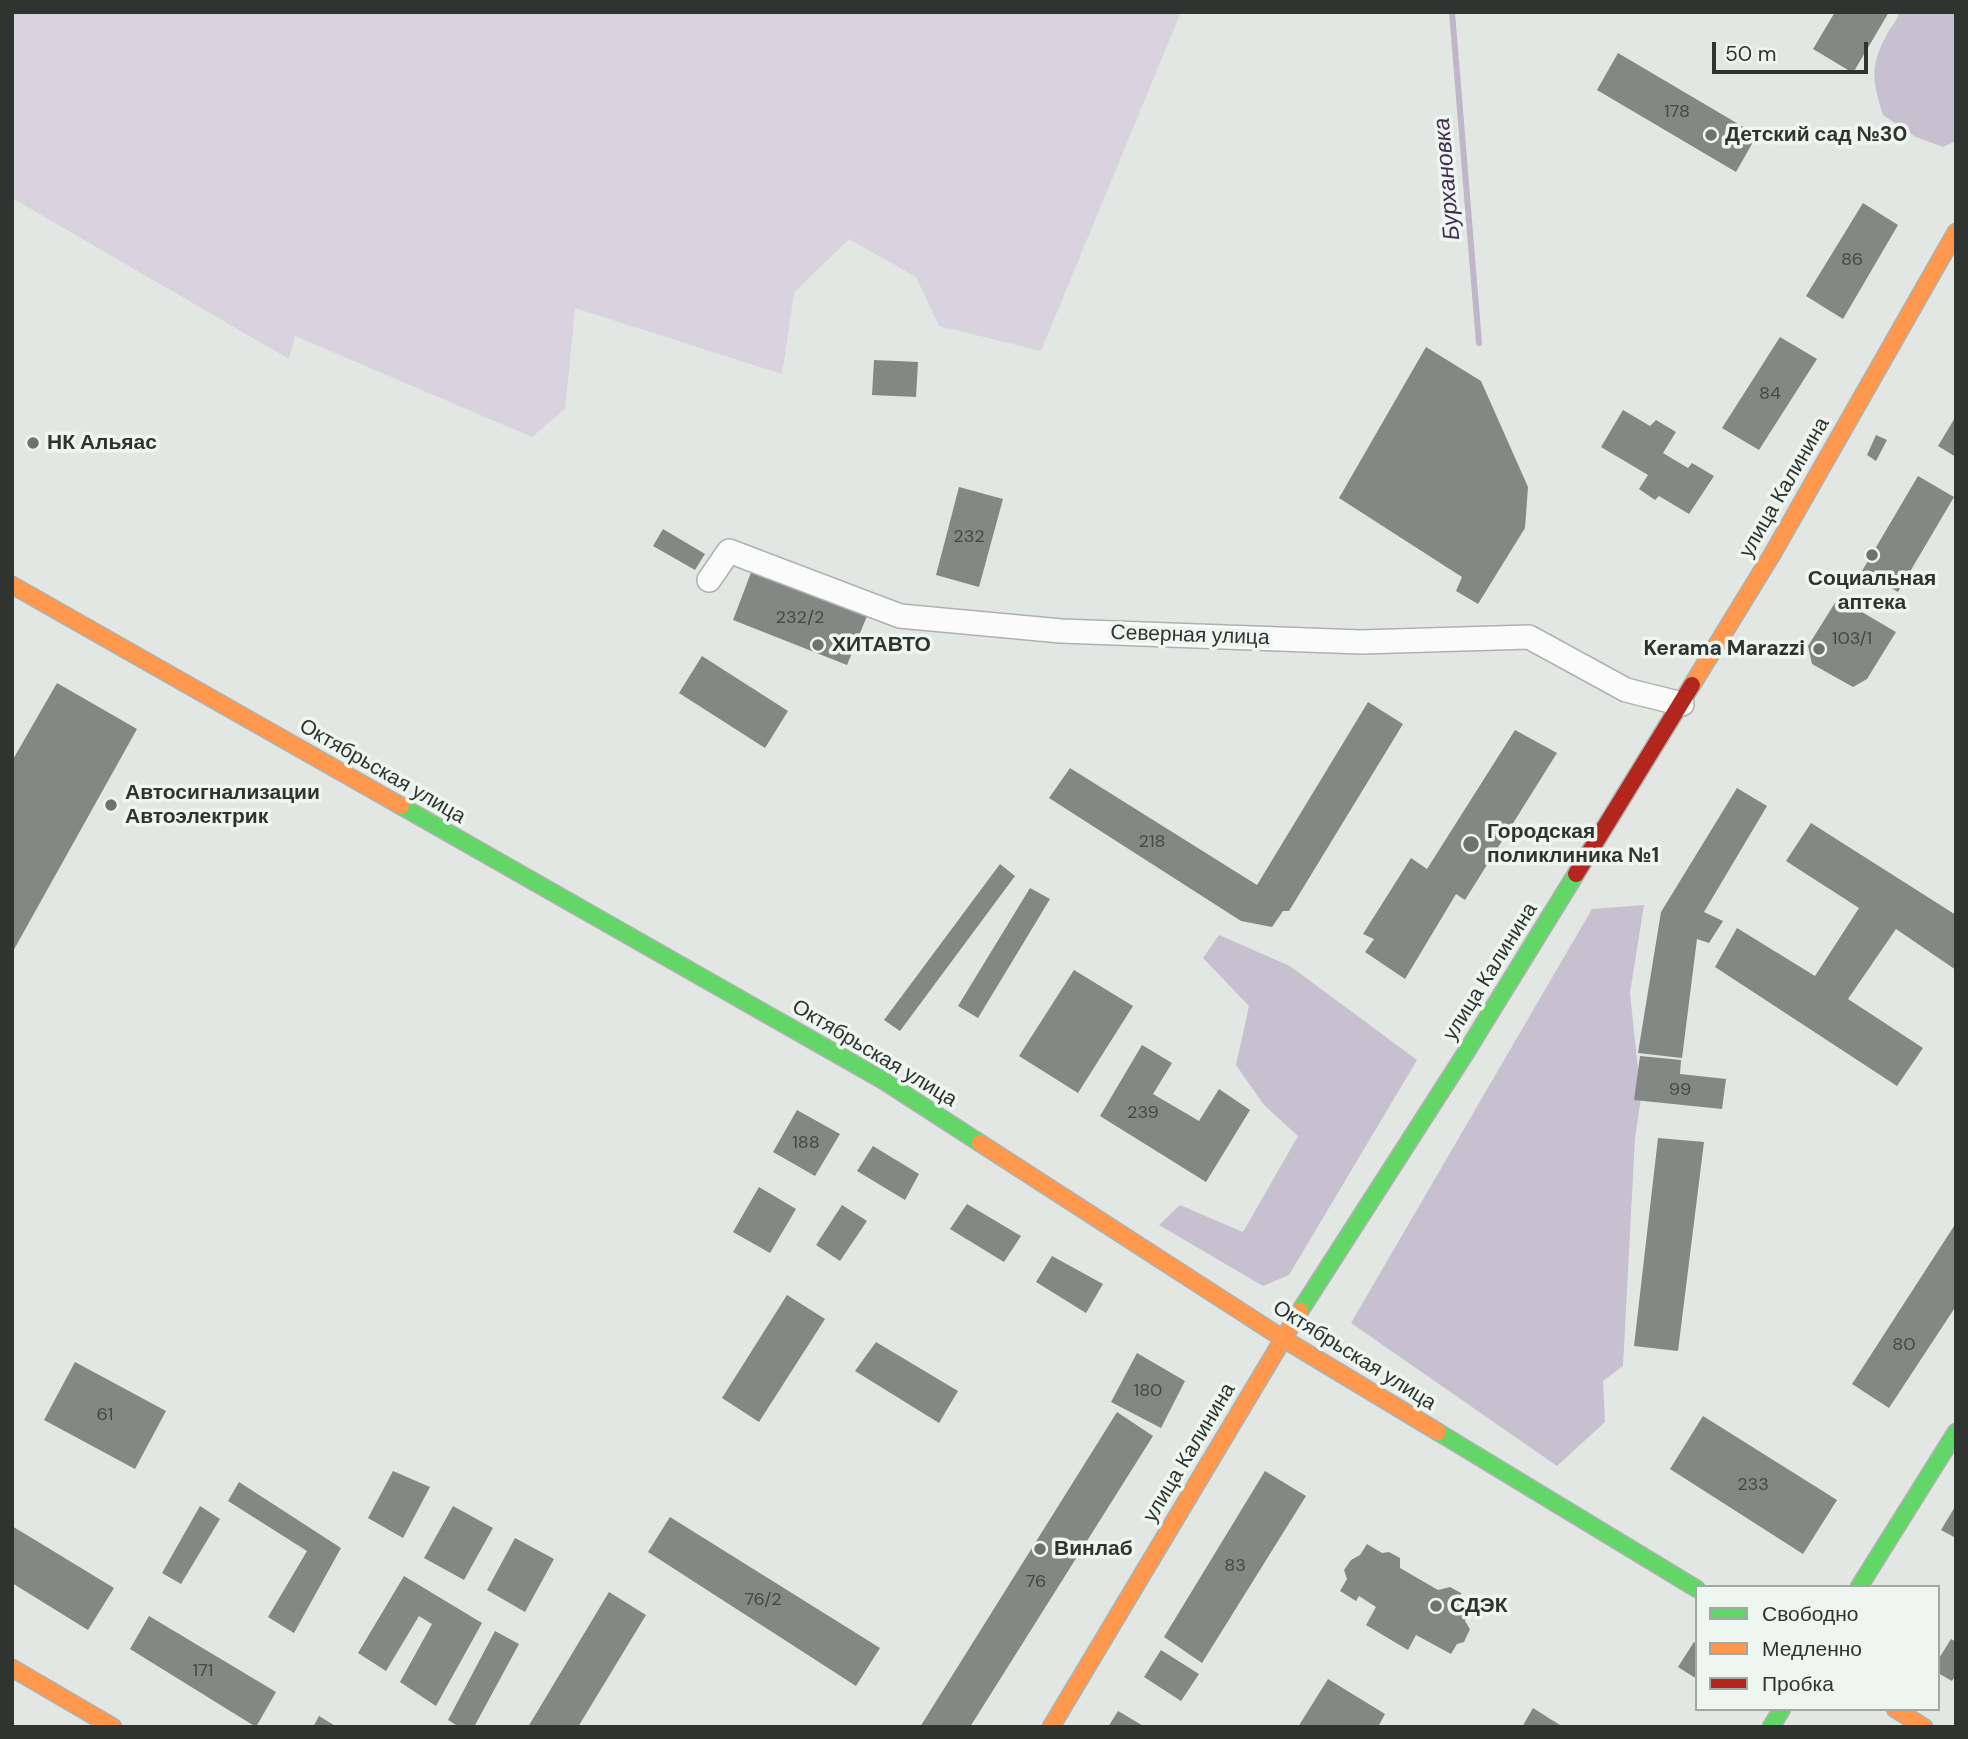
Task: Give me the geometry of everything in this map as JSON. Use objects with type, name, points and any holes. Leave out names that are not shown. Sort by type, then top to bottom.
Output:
[{"type":"main road","name":"улица Калинина","points":[[1051,1727],[1283,1338],[1465,1054],[1682,704],[1773,553],[1956,232]]},
{"type":"main road","name":"Октябрьская улица","points":[[12,585],[884,1081],[1283,1338],[1695,1588]]},
{"type":"main road","points":[[1860,1585],[1956,1432]]},
{"type":"main road","points":[[12,1668],[113,1727]]},
{"type":"main road","points":[[1771,1727],[1781,1711]]},
{"type":"main road","points":[[1898,1711],[1924,1727]]},
{"type":"street","name":"Северная улица","points":[[709,580],[729,551],[901,616],[1061,632],[1348,642],[1528,637],[1626,690],[1682,704]]},
{"type":"shaded area","points":[[12,12],[1181,12],[1041,351],[939,326],[916,277],[849,239],[794,293],[782,374],[575,308],[565,409],[532,437],[295,336],[289,359],[12,198]]},
{"type":"shaded area","points":[[1899,12],[1956,12],[1956,141],[1943,147],[1916,137],[1883,115],[1875,84],[1875,66],[1881,47]]},
{"type":"shaded area","points":[[1644,905],[1630,993],[1641,1098],[1635,1138],[1623,1366],[1603,1381],[1605,1422],[1557,1466],[1351,1323],[1592,909]]},
{"type":"shaded area","points":[[1219,935],[1290,966],[1417,1060],[1289,1275],[1263,1286],[1159,1225],[1180,1205],[1243,1232],[1298,1136],[1264,1105],[1236,1065],[1249,1006],[1203,958]]},
{"type":"building","points":[[1835,12],[1889,12],[1853,73],[1813,49]]},
{"type":"building","points":[[1618,53],[1757,135],[1736,172],[1597,90]]},
{"type":"building","points":[[1863,203],[1898,225],[1843,319],[1806,296]]},
{"type":"building","points":[[1780,337],[1817,359],[1759,450],[1722,428]]},
{"type":"building","points":[[1426,347],[1481,381],[1528,487],[1525,528],[1478,604],[1456,591],[1462,577],[1339,498]]},
{"type":"building","points":[[874,360],[918,362],[916,397],[872,395]]},
{"type":"building","points":[[1623,410],[1650,426],[1656,420],[1676,432],[1663,453],[1688,468],[1692,463],[1714,476],[1689,514],[1659,496],[1655,500],[1639,489],[1648,475],[1601,447]]},
{"type":"building","points":[[1956,416],[1956,457],[1938,446]]},
{"type":"building","points":[[1876,435],[1887,440],[1876,461],[1867,455]]},
{"type":"building","points":[[1918,476],[1954,497],[1898,592],[1862,571]]},
{"type":"building","points":[[959,487],[1003,499],[979,587],[936,575]]},
{"type":"building","points":[[663,529],[705,554],[695,570],[653,546]]},
{"type":"building","points":[[752,570],[867,616],[847,665],[733,620]]},
{"type":"building","points":[[1838,598],[1896,632],[1867,679],[1853,687],[1812,664],[1808,646]]},
{"type":"building","points":[[702,656],[788,711],[765,748],[679,693]]},
{"type":"building","points":[[57,683],[137,729],[12,953],[12,761]]},
{"type":"building","points":[[1368,702],[1403,724],[1289,911],[1283,911],[1272,927],[1241,921],[1049,798],[1070,768],[1257,885]]},
{"type":"building","name":"Городская поликлиника №1","points":[[1515,730],[1557,753],[1465,900],[1456,894],[1405,979],[1365,952],[1374,939],[1363,934],[1411,858],[1427,869]]},
{"type":"building","points":[[1737,788],[1767,806],[1704,912],[1723,921],[1709,943],[1697,939],[1682,1058],[1638,1053],[1661,912]]},
{"type":"building","points":[[1811,823],[1956,915],[1956,970],[1896,929],[1848,999],[1923,1048],[1897,1086],[1715,967],[1737,928],[1815,976],[1859,908],[1786,861]]},
{"type":"building","points":[[1000,864],[1015,876],[900,1031],[884,1020]]},
{"type":"building","points":[[1030,888],[1050,899],[978,1018],[958,1006]]},
{"type":"building","points":[[1074,970],[1133,1006],[1078,1093],[1019,1056]]},
{"type":"building","points":[[1142,1045],[1172,1063],[1153,1094],[1199,1121],[1219,1089],[1250,1110],[1206,1182],[1100,1116]]},
{"type":"building","points":[[1640,1056],[1681,1060],[1680,1074],[1726,1079],[1722,1109],[1634,1100]]},
{"type":"building","points":[[797,1110],[840,1134],[815,1176],[773,1152]]},
{"type":"building","points":[[1658,1138],[1704,1142],[1678,1351],[1634,1346]]},
{"type":"building","points":[[873,1146],[919,1174],[905,1200],[857,1171]]},
{"type":"building","points":[[759,1187],[796,1209],[770,1253],[733,1232]]},
{"type":"building","points":[[967,1204],[1021,1236],[1004,1262],[950,1229]]},
{"type":"building","points":[[842,1205],[867,1221],[840,1261],[816,1245]]},
{"type":"building","points":[[1956,1223],[1956,1306],[1889,1408],[1852,1384]]},
{"type":"building","points":[[1052,1256],[1103,1284],[1086,1313],[1036,1282]]},
{"type":"building","points":[[787,1295],[825,1319],[759,1422],[722,1398]]},
{"type":"building","points":[[876,1342],[958,1391],[939,1423],[855,1371]]},
{"type":"building","points":[[1137,1353],[1185,1381],[1161,1428],[1111,1402]]},
{"type":"building","points":[[75,1362],[166,1411],[135,1469],[44,1420]]},
{"type":"building","points":[[1117,1412],[1153,1436],[970,1727],[920,1727]]},
{"type":"building","points":[[1703,1416],[1837,1500],[1803,1554],[1670,1469]]},
{"type":"building","points":[[393,1471],[430,1487],[403,1538],[368,1518]]},
{"type":"building","points":[[1265,1471],[1306,1496],[1202,1663],[1164,1637]]},
{"type":"building","points":[[239,1482],[341,1548],[294,1633],[268,1617],[307,1551],[228,1501]]},
{"type":"building","points":[[1956,1505],[1956,1538],[1941,1530]]},
{"type":"building","points":[[200,1506],[220,1519],[181,1584],[162,1573]]},
{"type":"building","points":[[453,1506],[493,1528],[464,1580],[424,1558]]},
{"type":"building","points":[[670,1517],[880,1648],[856,1686],[648,1552]]},
{"type":"building","points":[[12,1526],[114,1588],[88,1630],[12,1583]]},
{"type":"building","points":[[515,1538],[554,1559],[525,1612],[487,1590]]},
{"type":"building","points":[[1367,1544],[1382,1553],[1389,1552],[1400,1558],[1400,1568],[1438,1590],[1450,1587],[1461,1593],[1461,1602],[1473,1608],[1465,1621],[1470,1629],[1464,1642],[1457,1644],[1451,1654],[1416,1635],[1408,1650],[1366,1625],[1376,1607],[1359,1596],[1356,1601],[1340,1591],[1347,1579],[1344,1570]]},
{"type":"building","points":[[404,1576],[482,1623],[436,1706],[400,1682],[432,1624],[419,1616],[386,1671],[358,1653]]},
{"type":"building","points":[[609,1592],[646,1615],[578,1727],[528,1727]]},
{"type":"building","points":[[149,1616],[276,1692],[256,1727],[130,1649]]},
{"type":"building","points":[[495,1631],[519,1644],[474,1727],[459,1727],[448,1720]]},
{"type":"building","points":[[1951,1639],[1956,1642],[1956,1675],[1952,1681],[1940,1674],[1940,1657]]},
{"type":"building","points":[[1694,1642],[1695,1643],[1695,1678],[1678,1667]]},
{"type":"building","points":[[1161,1650],[1199,1674],[1181,1701],[1144,1677]]},
{"type":"building","points":[[1328,1679],[1385,1714],[1378,1727],[1298,1727]]},
{"type":"building","points":[[1533,1708],[1563,1727],[1522,1727]]},
{"type":"building","points":[[1118,1711],[1145,1727],[1108,1727]]},
{"type":"building","points":[[319,1716],[337,1727],[313,1727]]},
{"type":"waterway","name":"Бурхановка","points":[[1452,12],[1479,343]]},
{"type":"traffic: fast","points":[[401,806],[884,1081],[980,1143]]},
{"type":"traffic: fast","points":[[1300,1311],[1465,1054],[1576,874]]},
{"type":"traffic: fast","points":[[1438,1432],[1695,1588]]},
{"type":"traffic: fast","points":[[1860,1585],[1956,1432]]},
{"type":"traffic: fast","points":[[1771,1727],[1781,1711]]},
{"type":"traffic: slow","points":[[1692,685],[1773,553],[1956,232]]},
{"type":"traffic: slow","points":[[12,585],[401,806]]},
{"type":"traffic: slow","points":[[980,1143],[1282,1338],[1438,1432]]},
{"type":"traffic: slow","points":[[1051,1727],[1300,1311]]},
{"type":"traffic: slow","points":[[12,1668],[113,1727]]},
{"type":"traffic: slow","points":[[1898,1711],[1924,1727]]},
{"type":"traffic: jam","points":[[1576,874],[1692,685]]},
{"type":"place","name":"Детский сад №30","points":[[1711,135]]},
{"type":"place","name":"НК Альяас","points":[[33,443]]},
{"type":"place","name":"Социальная аптека","points":[[1872,555]]},
{"type":"place","name":"ХИТАВТО","points":[[818,645]]},
{"type":"place","name":"Kerama Marazzi","points":[[1819,649]]},
{"type":"place","name":"Автосигнализации Автоэлектрик","points":[[111,805]]},
{"type":"place","name":"Городская поликлиника №1","points":[[1471,844]]},
{"type":"place","name":"Винлаб","points":[[1040,1549]]},
{"type":"place","name":"СДЭК","points":[[1436,1606]]}]
